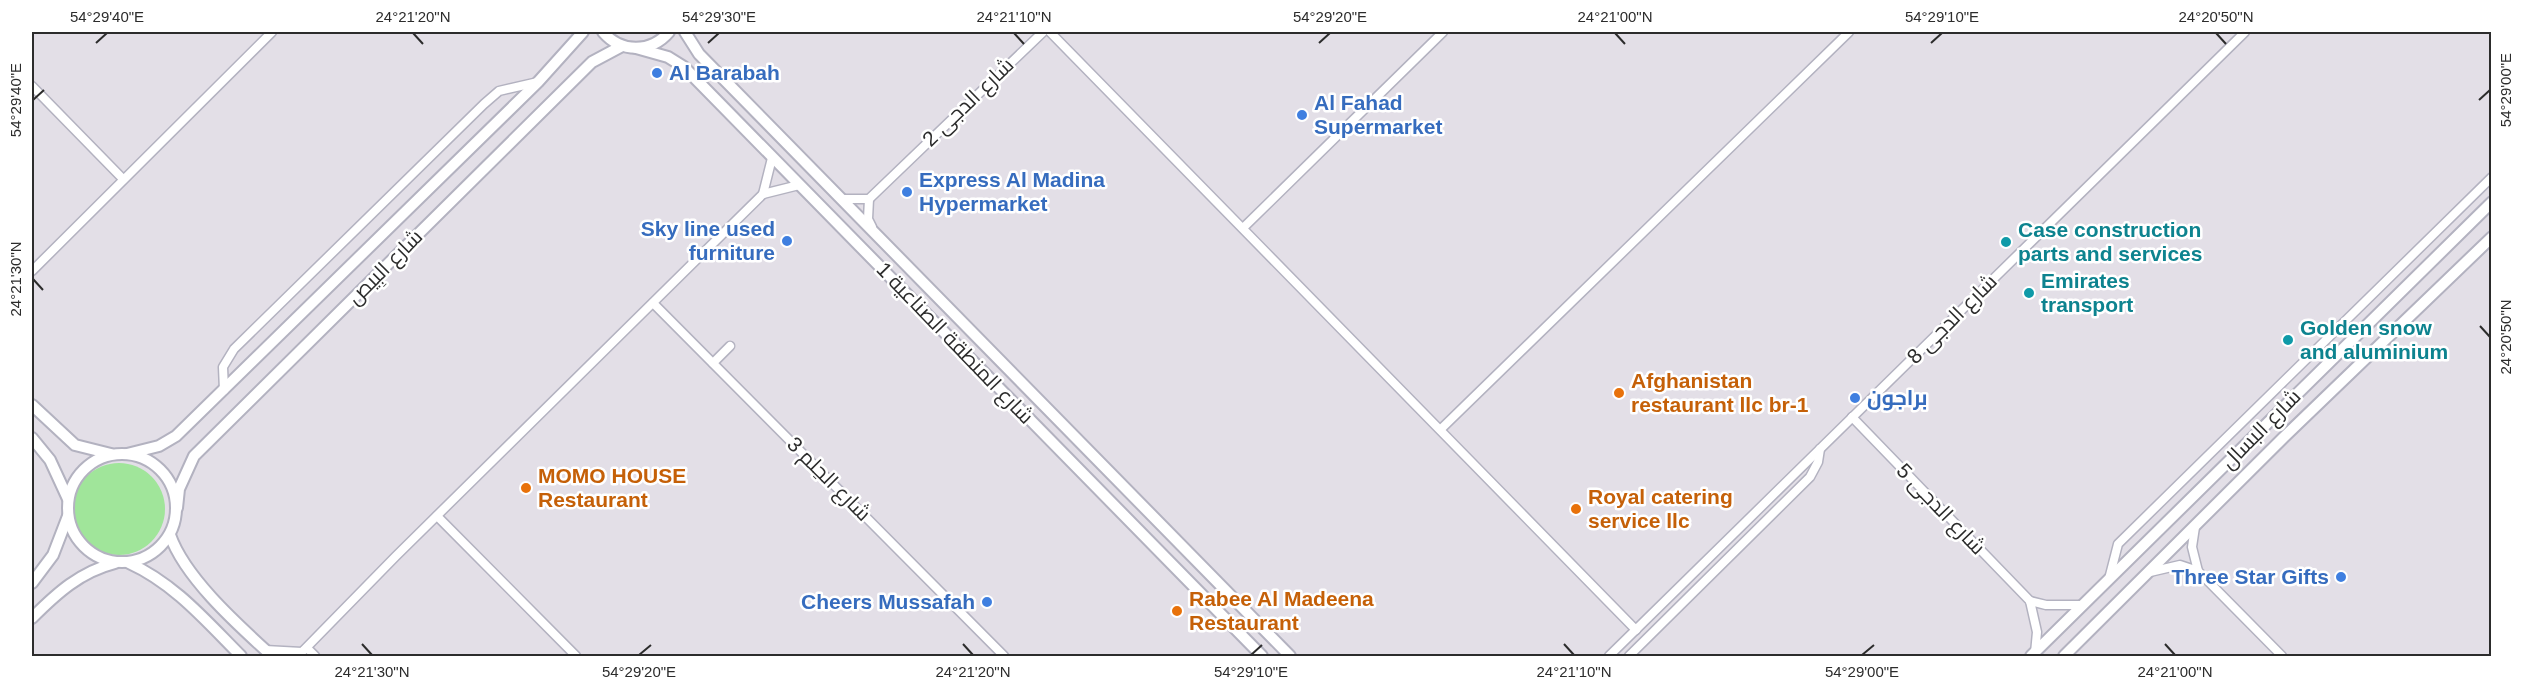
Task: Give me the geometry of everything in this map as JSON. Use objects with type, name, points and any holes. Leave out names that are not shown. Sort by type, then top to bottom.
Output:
[{"type":"street","points":[[32,271],[272,32]]},
{"type":"street","name":"شارع البِيص","points":[[127,454],[159,446],[176,436],[538,82],[583,32]]},
{"type":"street","points":[[603,32],[622,46]]},
{"type":"street","points":[[636,48],[651,45],[669,32]]},
{"type":"street","name":"شارع المنطقة الصناعية 1","points":[[685,32],[699,54],[1290,657]]},
{"type":"street","name":"شارع الدجى 2","points":[[869,199],[1043,32]]},
{"type":"street","points":[[1050,32],[1442,428],[1636,630]]},
{"type":"street","points":[[1244,228],[1443,32]]},
{"type":"street","points":[[1442,428],[1849,32]]},
{"type":"street","name":"شارع الدجى 8","points":[[1609,657],[2245,32]]},
{"type":"street","name":"شارع البِيص","points":[[177,508],[182,481],[194,456],[592,62],[622,46]]},
{"type":"street","name":"شارع المنطقة الصناعية 1","points":[[622,46],[668,57],[684,67],[1262,657]]},
{"type":"street","points":[[224,390],[223,367],[234,349],[451,136],[499,91],[538,82]]},
{"type":"street","points":[[32,86],[123,179]]},
{"type":"street","points":[[763,194],[772,158]]},
{"type":"street","points":[[2109,579],[2118,544],[2492,177]]},
{"type":"street","points":[[304,652],[437,516],[763,194],[799,185]]},
{"type":"street","points":[[842,199],[869,199],[868,219],[874,232]]},
{"type":"street","name":"شارع البسال","points":[[2033,655],[2492,202]]},
{"type":"street","name":"شارع البسال","points":[[2064,657],[2492,237]]},
{"type":"street","name":"شارع الحِلم 3","points":[[653,303],[1004,657]]},
{"type":"street","points":[[713,363],[730,346]]},
{"type":"street","points":[[32,405],[75,445],[114,454],[127,454],[149,462],[167,478],[174,492],[177,508],[170,535],[153,554],[129,563],[115,563],[90,571],[72,581],[32,618]]},
{"type":"street","name":"شارع الدجى 5","points":[[1852,417],[2030,601]]},
{"type":"street","points":[[32,438],[50,460],[68,499]]},
{"type":"street","points":[[1629,657],[1810,477],[1818,462],[1820,449]]},
{"type":"street","points":[[114,454],[101,458],[79,474],[68,499],[68,516],[72,530],[89,552],[115,563]]},
{"type":"street","points":[[32,582],[53,555],[68,516]]},
{"type":"street","points":[[437,516],[576,657]]},
{"type":"street","points":[[2195,527],[2192,547],[2198,571]]},
{"type":"street","points":[[170,535],[177,555],[192,575],[268,653],[304,652],[315,657]]},
{"type":"street","points":[[129,563],[154,574],[175,589],[241,657]]},
{"type":"street","points":[[2150,572],[2180,566],[2198,571],[2282,657]]},
{"type":"street","points":[[2033,655],[2037,632],[2030,601],[2046,605],[2083,605]]},
{"type":"shaded area","points":[[32,32],[2491,32],[2491,656],[32,656]]},
{"type":"green space","points":[[119,463],[137,466],[152,476],[162,491],[165,509],[162,527],[152,542],[137,552],[119,555],[101,552],[86,542],[76,527],[73,509],[76,491],[86,476],[101,466]]},
{"type":"place","name":"Al Barabah","points":[[657,73]]},
{"type":"place","name":"Al Fahad Supermarket","points":[[1302,115]]},
{"type":"place","name":"Express Al Madina Hypermarket","points":[[907,192]]},
{"type":"place","name":"Sky line used furniture","points":[[787,241]]},
{"type":"place","name":"Case construction parts and services","points":[[2006,242]]},
{"type":"place","name":"Emirates transport","points":[[2029,293]]},
{"type":"place","name":"Golden snow and aluminium","points":[[2288,340]]},
{"type":"place","name":"Afghanistan restaurant llc br-1","points":[[1619,393]]},
{"type":"place","name":"براجون","points":[[1855,398]]},
{"type":"place","name":"MOMO HOUSE Restaurant","points":[[526,488]]},
{"type":"place","name":"Royal catering service llc","points":[[1576,509]]},
{"type":"place","name":"Three Star Gifts","points":[[2341,577]]},
{"type":"place","name":"Cheers Mussafah","points":[[987,602]]},
{"type":"place","name":"Rabee Al Madeena Restaurant","points":[[1177,611]]}]
